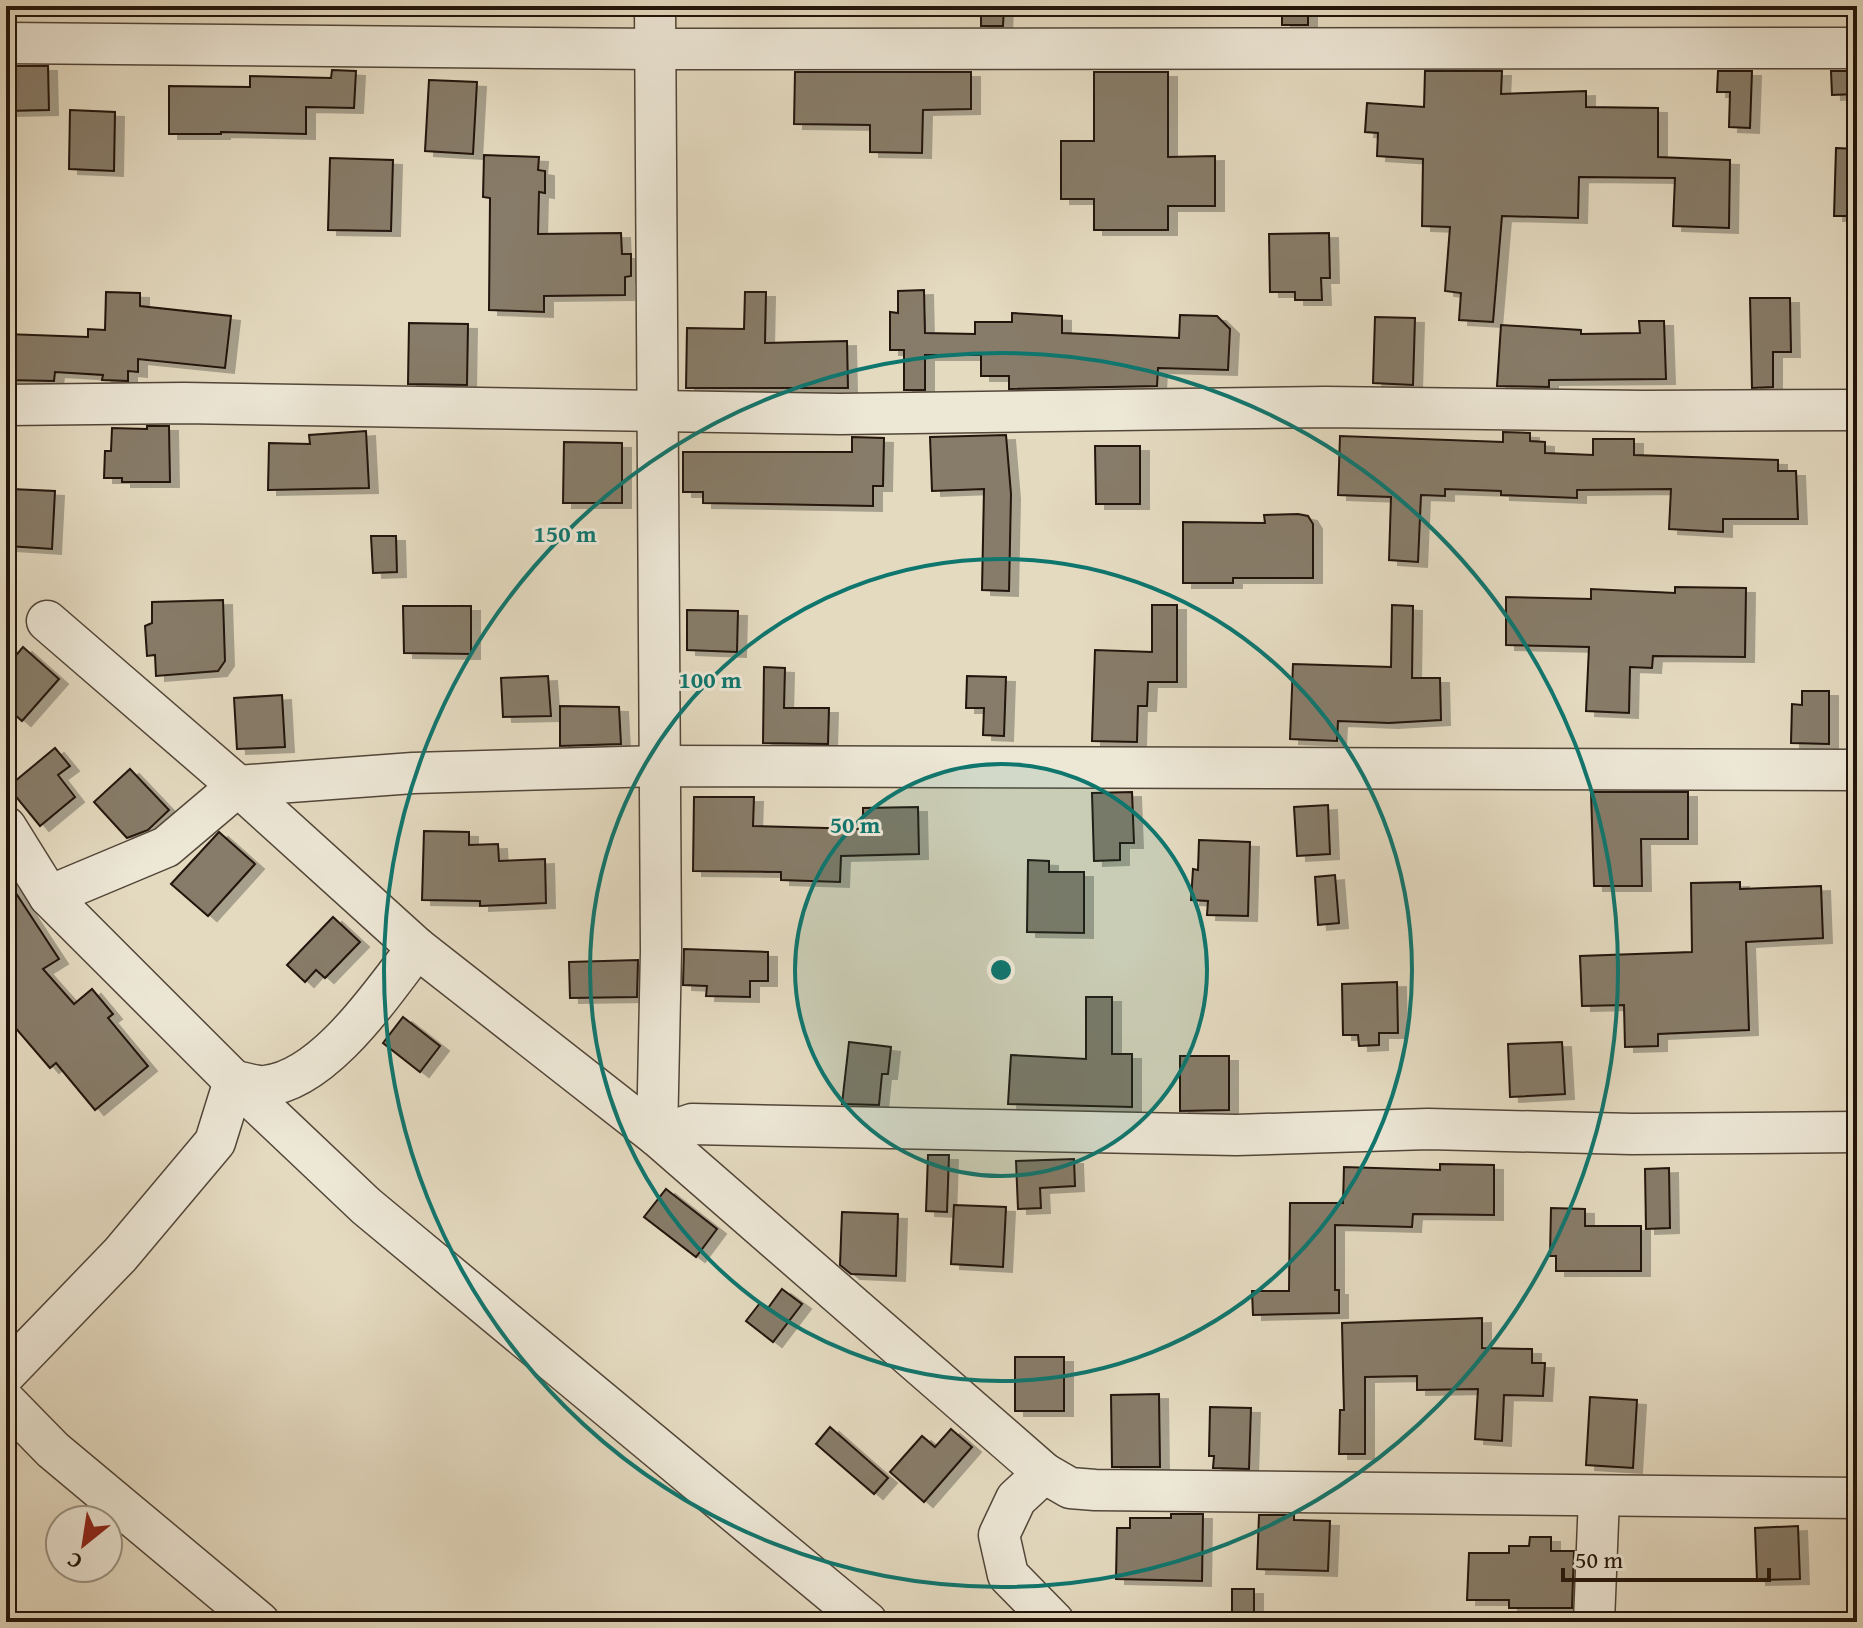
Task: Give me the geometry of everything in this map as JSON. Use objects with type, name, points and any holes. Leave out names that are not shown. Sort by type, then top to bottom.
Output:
[{"type":"street","points":[[655,6],[661,951],[657,1136]]},
{"type":"street","points":[[6,43],[656,49],[1857,48]]},
{"type":"street","points":[[6,405],[184,403],[840,414],[1325,407],[1857,410]]},
{"type":"street","points":[[47,621],[238,786],[417,948],[657,1136],[1044,1473],[1070,1488],[1857,1498]]},
{"type":"street","points":[[49,896],[166,847],[238,786],[413,773],[659,766],[1857,770]]},
{"type":"street","points":[[6,827],[49,896],[234,1081],[366,1206],[867,1622]]},
{"type":"street","points":[[234,1081],[263,1087],[324,1060],[373,1005],[417,948]]},
{"type":"street","points":[[6,1373],[120,1255],[215,1142],[234,1081]]},
{"type":"street","points":[[657,1136],[692,1124],[1236,1135],[1428,1129],[1632,1134],[1857,1132]]},
{"type":"street","points":[[6,1402],[53,1450],[259,1622]]},
{"type":"street","points":[[1044,1473],[1016,1499],[999,1535],[1008,1575],[1054,1622]]},
{"type":"street","points":[[1594,1622],[1599,1497]]},
{"type":"building","points":[[981,6],[1004,6],[1003,26],[981,26]]},
{"type":"building","points":[[1282,6],[1308,6],[1308,25],[1282,25]]},
{"type":"building","points":[[6,66],[48,66],[49,110],[6,111]]},
{"type":"building","points":[[332,70],[356,71],[354,108],[306,107],[306,134],[169,134],[169,86],[250,87],[250,76],[331,78]]},
{"type":"building","points":[[1425,71],[1502,71],[1501,94],[1586,91],[1586,107],[1658,108],[1658,157],[1730,160],[1729,228],[1673,226],[1675,178],[1579,177],[1578,218],[1502,216],[1493,322],[1459,320],[1461,293],[1445,291],[1450,227],[1422,226],[1423,159],[1377,156],[1378,133],[1365,132],[1367,103],[1424,107]]},
{"type":"building","points":[[1718,71],[1752,71],[1750,128],[1729,127],[1730,92],[1717,92]]},
{"type":"building","points":[[1831,71],[1857,71],[1857,94],[1832,95]]},
{"type":"building","points":[[795,72],[971,72],[971,109],[923,110],[922,153],[870,152],[870,125],[794,124]]},
{"type":"building","points":[[1094,72],[1168,72],[1168,157],[1215,156],[1215,206],[1168,206],[1168,230],[1094,230],[1094,199],[1061,199],[1061,141],[1094,141]]},
{"type":"building","points":[[429,80],[477,82],[473,154],[425,151]]},
{"type":"building","points":[[70,110],[115,112],[114,171],[69,169]]},
{"type":"building","points":[[1836,148],[1857,149],[1857,216],[1834,216]]},
{"type":"building","points":[[484,155],[539,157],[538,170],[545,171],[545,193],[539,192],[538,234],[621,233],[622,254],[631,254],[631,276],[625,277],[625,295],[544,296],[544,312],[489,310],[490,198],[483,197]]},
{"type":"building","points":[[330,158],[393,160],[391,231],[328,230]]},
{"type":"building","points":[[1329,233],[1330,278],[1321,278],[1322,300],[1295,300],[1295,292],[1270,292],[1269,234]]},
{"type":"building","points":[[924,290],[925,333],[975,334],[975,322],[1012,322],[1012,313],[1062,316],[1062,333],[1179,338],[1180,315],[1217,316],[1230,329],[1228,370],[1158,368],[1157,386],[1009,389],[1009,376],[981,376],[981,355],[925,355],[925,390],[904,390],[904,350],[890,350],[890,312],[898,313],[898,291]]},
{"type":"building","points":[[106,292],[140,293],[140,306],[231,316],[225,368],[138,359],[138,372],[128,371],[128,381],[102,380],[103,375],[55,372],[54,381],[6,380],[6,334],[88,337],[88,329],[105,330]]},
{"type":"building","points":[[745,292],[766,292],[765,343],[847,341],[848,388],[686,388],[687,328],[744,329]]},
{"type":"building","points":[[1750,298],[1790,298],[1791,352],[1773,352],[1773,387],[1752,388]]},
{"type":"building","points":[[1375,317],[1415,318],[1413,385],[1373,383]]},
{"type":"building","points":[[1639,321],[1664,321],[1666,379],[1549,380],[1549,387],[1497,386],[1501,325],[1581,330],[1581,334],[1640,333]]},
{"type":"building","points":[[409,323],[468,324],[467,385],[408,384]]},
{"type":"building","points":[[147,426],[169,426],[170,482],[122,482],[122,478],[104,478],[105,451],[111,451],[112,428],[147,429]]},
{"type":"building","points":[[366,431],[369,488],[268,490],[269,443],[310,444],[309,435]]},
{"type":"building","points":[[1503,432],[1530,433],[1530,441],[1545,442],[1545,453],[1593,455],[1593,439],[1634,439],[1634,455],[1778,460],[1778,471],[1796,471],[1798,519],[1723,519],[1723,532],[1669,529],[1671,489],[1577,490],[1577,498],[1445,489],[1445,496],[1421,495],[1418,562],[1389,560],[1391,497],[1338,495],[1340,436],[1503,442]]},
{"type":"building","points":[[1006,435],[1011,494],[1009,591],[982,590],[984,489],[932,491],[930,437]]},
{"type":"building","points":[[852,437],[884,438],[883,486],[873,486],[873,506],[703,503],[703,492],[683,492],[683,452],[852,452]]},
{"type":"building","points":[[564,442],[622,443],[622,503],[563,503]]},
{"type":"building","points":[[1095,446],[1140,446],[1140,504],[1096,504]]},
{"type":"building","points":[[11,489],[55,491],[52,549],[8,546]]},
{"type":"building","points":[[1264,515],[1308,516],[1313,524],[1313,578],[1233,578],[1233,583],[1183,583],[1183,522],[1265,523]]},
{"type":"building","points":[[371,536],[396,536],[397,572],[373,573]]},
{"type":"building","points":[[1675,587],[1746,588],[1745,657],[1653,656],[1652,668],[1630,667],[1629,713],[1586,711],[1589,647],[1506,645],[1506,597],[1591,599],[1591,589],[1675,593]]},
{"type":"building","points":[[223,600],[225,661],[218,671],[156,676],[155,655],[147,656],[145,626],[152,623],[152,602]]},
{"type":"building","points":[[1152,605],[1177,605],[1177,682],[1148,682],[1147,706],[1138,706],[1137,742],[1092,741],[1095,650],[1152,652]]},
{"type":"building","points":[[1392,605],[1413,606],[1412,678],[1440,678],[1441,720],[1389,723],[1338,721],[1337,741],[1290,739],[1293,664],[1391,667]]},
{"type":"building","points":[[403,606],[471,606],[471,654],[404,653]]},
{"type":"building","points":[[687,610],[738,611],[737,652],[687,650]]},
{"type":"building","points":[[23,647],[59,679],[22,721],[6,707],[6,667]]},
{"type":"building","points":[[764,667],[785,668],[784,708],[829,708],[828,744],[763,743]]},
{"type":"building","points":[[548,676],[551,716],[503,717],[501,678]]},
{"type":"building","points":[[967,676],[1006,677],[1004,736],[983,735],[984,708],[966,708]]},
{"type":"building","points":[[1802,691],[1829,691],[1829,744],[1791,743],[1792,704],[1802,705]]},
{"type":"building","points":[[282,695],[285,747],[237,749],[234,698]]},
{"type":"building","points":[[560,706],[619,707],[621,744],[560,746]]},
{"type":"building","points":[[55,748],[70,766],[58,775],[75,797],[40,826],[8,787]]},
{"type":"building","points":[[130,769],[169,810],[148,830],[127,838],[94,802]]},
{"type":"building","points":[[1132,792],[1134,843],[1120,843],[1120,860],[1094,861],[1092,793]]},
{"type":"building","points":[[1591,792],[1688,792],[1688,839],[1641,839],[1642,886],[1594,886]]},
{"type":"building","points":[[694,797],[754,797],[753,826],[863,829],[863,808],[918,807],[919,854],[841,856],[840,882],[781,880],[781,872],[693,871]]},
{"type":"building","points":[[1328,805],[1330,854],[1297,856],[1294,807]]},
{"type":"building","points":[[424,831],[469,832],[469,845],[498,844],[499,861],[545,859],[546,903],[480,906],[480,901],[422,900]]},
{"type":"building","points":[[219,832],[255,864],[208,916],[171,884]]},
{"type":"building","points":[[1199,840],[1250,842],[1248,916],[1207,915],[1208,901],[1191,900],[1193,869],[1198,870]]},
{"type":"building","points":[[1028,860],[1049,861],[1049,872],[1084,872],[1084,933],[1027,932]]},
{"type":"building","points":[[1335,875],[1339,923],[1318,925],[1315,877]]},
{"type":"building","points":[[6,878],[59,959],[43,969],[74,1004],[92,989],[113,1014],[108,1018],[148,1066],[95,1110],[56,1063],[50,1068],[6,1017]]},
{"type":"building","points":[[1740,882],[1740,889],[1821,886],[1823,938],[1746,942],[1749,1030],[1658,1034],[1658,1046],[1625,1047],[1624,1005],[1582,1006],[1580,956],[1692,952],[1691,883]]},
{"type":"building","points":[[333,917],[360,942],[325,978],[316,970],[305,982],[287,965]]},
{"type":"building","points":[[684,949],[768,952],[768,981],[750,981],[750,997],[706,996],[707,986],[683,985]]},
{"type":"building","points":[[638,960],[637,997],[570,998],[569,962]]},
{"type":"building","points":[[1397,982],[1398,1033],[1379,1033],[1379,1045],[1359,1046],[1358,1035],[1343,1035],[1342,984]]},
{"type":"building","points":[[1086,997],[1112,997],[1112,1054],[1132,1054],[1132,1107],[1008,1104],[1011,1055],[1086,1059]]},
{"type":"building","points":[[403,1017],[440,1046],[420,1072],[383,1043]]},
{"type":"building","points":[[849,1042],[891,1047],[888,1074],[882,1074],[879,1105],[842,1104]]},
{"type":"building","points":[[1562,1042],[1565,1094],[1510,1097],[1508,1044]]},
{"type":"building","points":[[1180,1056],[1229,1056],[1229,1110],[1180,1111]]},
{"type":"building","points":[[928,1155],[949,1155],[947,1212],[926,1211]]},
{"type":"building","points":[[1074,1159],[1075,1186],[1040,1188],[1041,1208],[1018,1209],[1016,1161]]},
{"type":"building","points":[[1440,1164],[1494,1165],[1494,1215],[1413,1214],[1412,1227],[1335,1225],[1335,1290],[1339,1290],[1339,1313],[1253,1315],[1252,1291],[1289,1291],[1290,1203],[1343,1203],[1344,1167],[1440,1170]]},
{"type":"building","points":[[1669,1168],[1670,1228],[1646,1229],[1645,1169]]},
{"type":"building","points":[[666,1189],[717,1229],[696,1257],[644,1217]]},
{"type":"building","points":[[954,1205],[1006,1207],[1003,1267],[951,1264]]},
{"type":"building","points":[[1551,1208],[1585,1209],[1585,1226],[1641,1226],[1641,1271],[1556,1271],[1556,1256],[1550,1256]]},
{"type":"building","points":[[842,1212],[898,1214],[896,1276],[851,1274],[840,1265]]},
{"type":"building","points":[[782,1289],[802,1304],[773,1342],[746,1321],[760,1303],[768,1308]]},
{"type":"building","points":[[1482,1318],[1482,1348],[1532,1349],[1532,1363],[1545,1363],[1543,1396],[1504,1395],[1502,1441],[1475,1439],[1478,1389],[1417,1390],[1417,1376],[1365,1377],[1365,1454],[1339,1454],[1340,1410],[1344,1410],[1342,1323]]},
{"type":"building","points":[[1015,1357],[1064,1357],[1064,1411],[1015,1411]]},
{"type":"building","points":[[1159,1394],[1160,1467],[1112,1467],[1111,1395]]},
{"type":"building","points":[[1590,1397],[1637,1400],[1633,1468],[1586,1465]]},
{"type":"building","points":[[1210,1407],[1251,1408],[1249,1469],[1213,1468],[1214,1456],[1209,1456]]},
{"type":"building","points":[[830,1427],[888,1478],[874,1494],[816,1444]]},
{"type":"building","points":[[951,1429],[972,1447],[924,1502],[890,1472],[922,1436],[935,1447]]},
{"type":"building","points":[[1171,1514],[1203,1514],[1202,1581],[1116,1579],[1117,1528],[1130,1528],[1130,1518],[1171,1518]]},
{"type":"building","points":[[1259,1515],[1294,1515],[1294,1520],[1330,1521],[1328,1571],[1257,1569]]},
{"type":"building","points":[[1798,1526],[1800,1579],[1757,1580],[1755,1528]]},
{"type":"building","points":[[1530,1537],[1551,1537],[1551,1551],[1574,1551],[1572,1608],[1509,1608],[1509,1600],[1467,1600],[1469,1553],[1509,1553],[1509,1546],[1529,1546]]},
{"type":"building","points":[[1232,1589],[1254,1589],[1254,1622],[1232,1622]]}]
